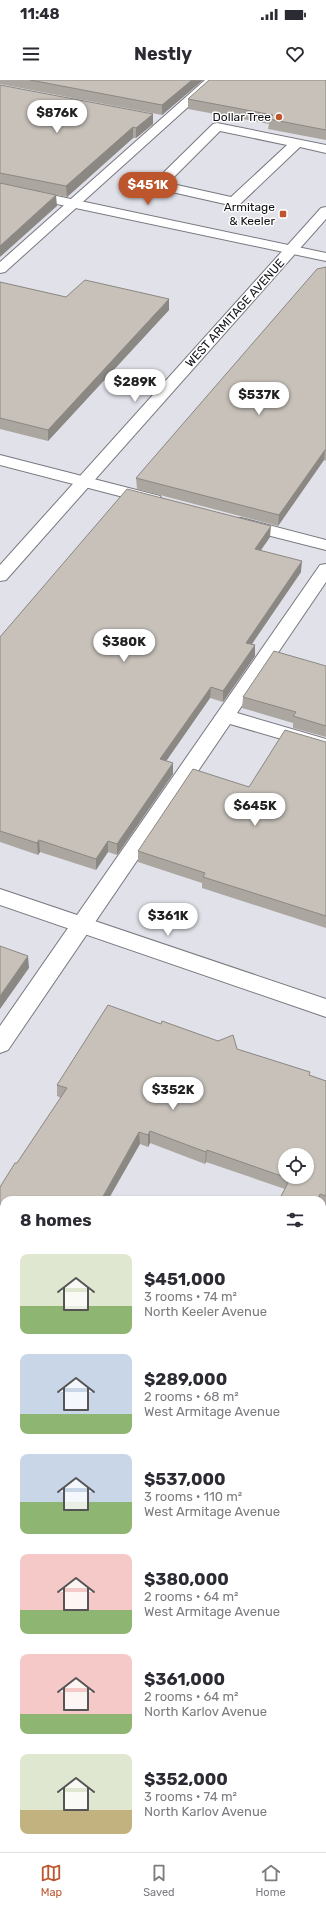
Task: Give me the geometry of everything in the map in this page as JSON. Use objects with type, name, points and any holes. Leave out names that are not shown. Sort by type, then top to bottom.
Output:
[{"type":"street","points":[[0,269],[212,80]]},
{"type":"street","points":[[151,118],[166,121]]},
{"type":"street","points":[[297,143],[234,202],[159,185],[217,127],[297,143],[326,149]]},
{"type":"street","points":[[0,188],[326,257]]},
{"type":"street","name":"WEST ARMITAGE AVENUE","points":[[0,576],[326,211]]},
{"type":"street","points":[[0,460],[167,503]]},
{"type":"street","points":[[227,519],[326,545]]},
{"type":"street","points":[[0,1044],[326,569]]},
{"type":"street","points":[[225,716],[326,746]]},
{"type":"street","points":[[0,897],[326,1008]]},
{"type":"building","points":[[30,80],[192,80],[162,105]]},
{"type":"building","name":"Dollar Tree","points":[[209,80],[326,80],[326,130],[269,119],[273,115],[188,99]]},
{"type":"building","points":[[0,85],[153,114],[136,128],[133,127],[66,186],[0,173]]},
{"type":"building","points":[[0,183],[56,195],[0,246]]},
{"type":"building","points":[[326,267],[326,450],[279,515],[136,478],[317,269]]},
{"type":"building","points":[[85,280],[169,299],[48,430],[0,418],[0,282],[66,297]]},
{"type":"building","points":[[127,489],[271,526],[255,549],[302,561],[246,643],[255,645],[223,691],[211,687],[160,759],[173,763],[117,844],[108,841],[96,859],[39,840],[37,843],[0,831],[0,637]]},
{"type":"building","points":[[274,651],[326,666],[326,726],[293,716],[296,712],[243,697]]},
{"type":"building","points":[[285,730],[326,742],[326,916],[203,877],[205,873],[138,851],[193,769],[249,787]]},
{"type":"building","points":[[0,946],[28,956],[0,996]]},
{"type":"building","points":[[108,1005],[161,1024],[162,1021],[218,1041],[233,1035],[237,1049],[310,1072],[309,1075],[326,1081],[326,1196],[320,1194],[319,1196],[281,1196],[287,1184],[314,1184],[314,1148],[278,1148],[278,1175],[207,1150],[206,1152],[150,1131],[148,1135],[139,1132],[103,1196],[0,1196],[0,1187],[15,1163],[17,1163],[67,1088],[57,1085]]},
{"type":"place","name":"Dollar Tree","points":[[279,117]]},
{"type":"place","name":"Armitage & Keeler","points":[[283,214]]}]
